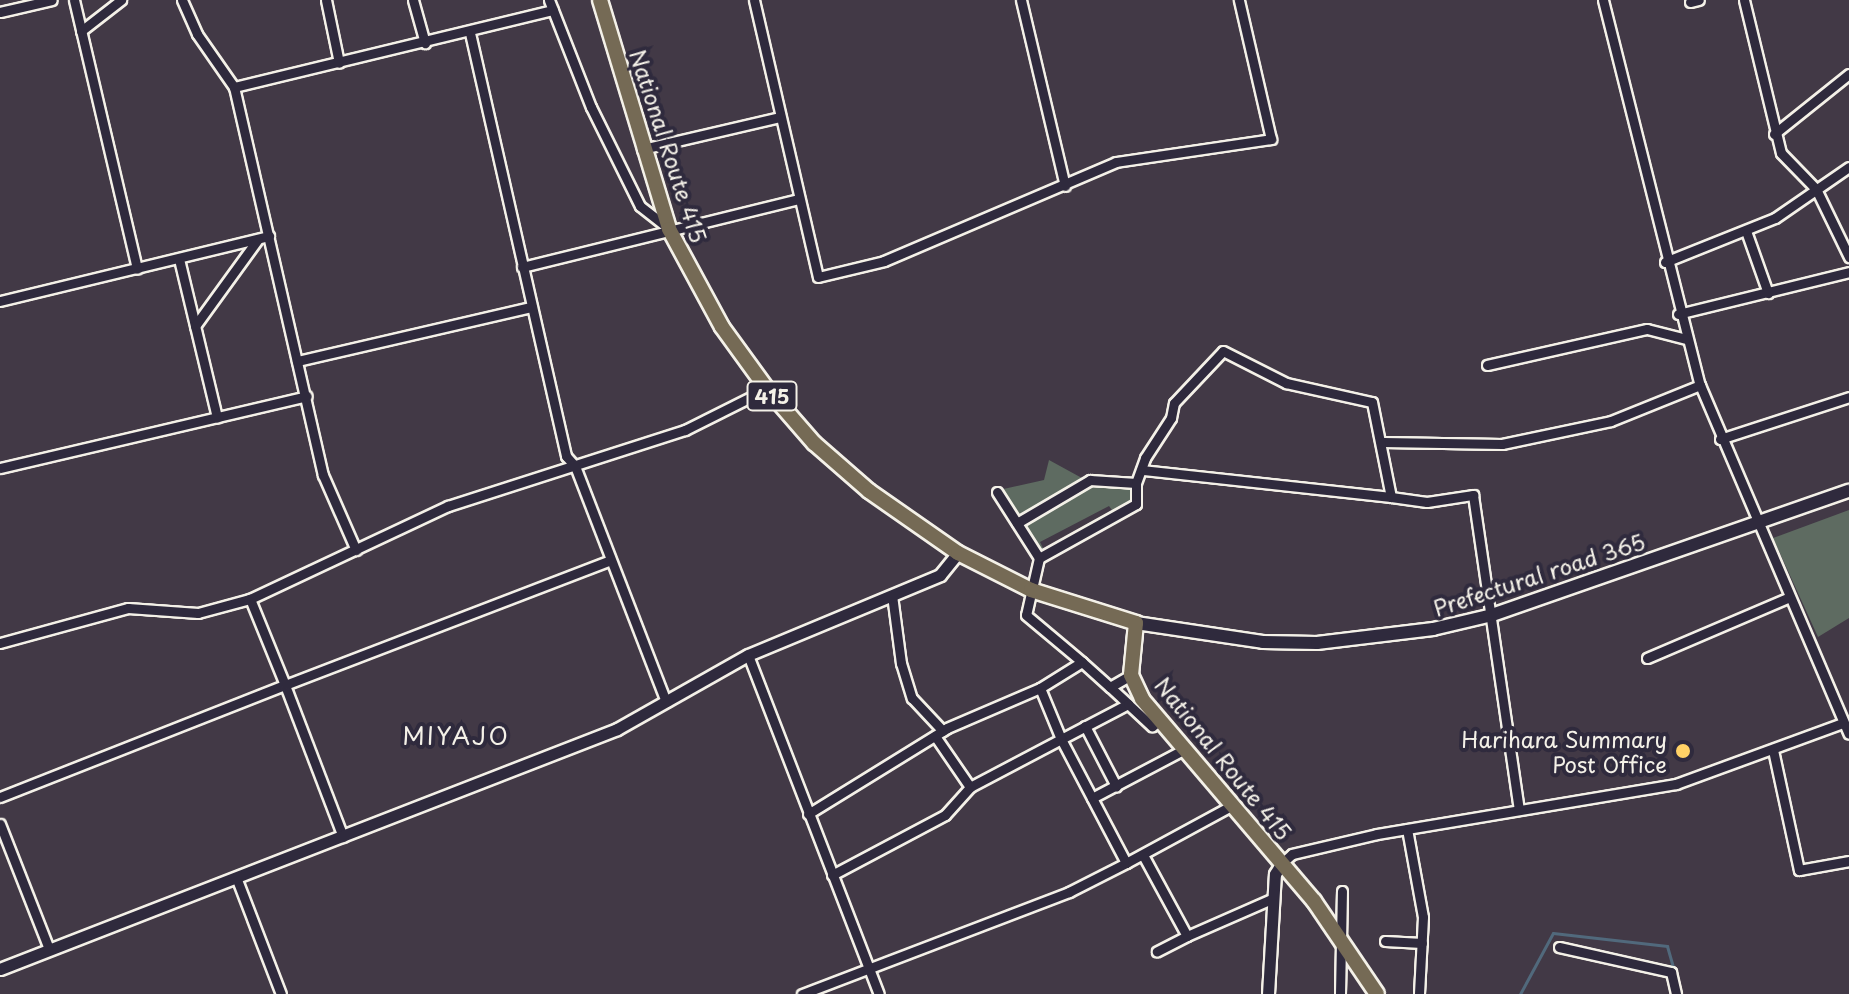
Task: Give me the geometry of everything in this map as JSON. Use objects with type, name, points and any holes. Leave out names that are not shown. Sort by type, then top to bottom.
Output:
[{"type":"highway","name":"National Route 415","points":[[600,0],[642,149],[669,229],[722,327],[767,389],[814,443],[869,491],[958,553],[1031,590],[1136,623],[1131,675],[1160,721],[1343,939],[1377,994]]},
{"type":"main road","name":"Prefectural road 365","points":[[1136,623],[1218,637],[1317,643],[1433,629],[1492,615],[1849,491]]},
{"type":"street","points":[[0,12],[52,0]]},
{"type":"street","points":[[74,0],[137,269]]},
{"type":"street","points":[[81,31],[121,0]]},
{"type":"street","points":[[182,0],[197,34],[234,87],[323,475],[356,550]]},
{"type":"street","points":[[326,0],[339,63]]},
{"type":"street","points":[[413,0],[425,43]]},
{"type":"street","points":[[754,0],[818,277],[884,261],[1130,159],[1271,139],[1239,0]]},
{"type":"street","points":[[1021,0],[1065,186]]},
{"type":"street","points":[[1603,0],[1678,314],[1700,385],[1720,439],[1849,734]]},
{"type":"street","points":[[1744,0],[1781,153],[1816,189],[1849,257]]},
{"type":"street","points":[[234,87],[470,33],[551,5],[591,107],[640,206],[669,229]]},
{"type":"street","points":[[470,33],[566,456],[575,466],[666,702]]},
{"type":"street","points":[[1774,134],[1849,74]]},
{"type":"street","points":[[642,149],[779,117]]},
{"type":"street","points":[[1665,262],[1746,231],[1849,167]]},
{"type":"street","points":[[522,267],[798,199]]},
{"type":"street","points":[[1746,231],[1768,293]]},
{"type":"street","points":[[0,301],[269,236]]},
{"type":"street","points":[[195,326],[258,239]]},
{"type":"street","points":[[179,259],[217,417]]},
{"type":"street","points":[[1678,314],[1849,272]]},
{"type":"street","points":[[297,361],[531,307]]},
{"type":"street","points":[[1487,365],[1647,329],[1686,339]]},
{"type":"street","points":[[1039,558],[1136,504],[1136,483],[1174,403],[1223,351],[1286,383],[1372,402],[1383,442],[1391,497]]},
{"type":"street","points":[[1383,442],[1502,444],[1611,421],[1700,385]]},
{"type":"street","points":[[0,643],[128,608],[198,613],[250,599],[448,506],[685,430],[767,389]]},
{"type":"street","points":[[0,468],[307,396]]},
{"type":"street","points":[[1720,439],[1849,397]]},
{"type":"street","points":[[1141,470],[1427,502],[1473,495],[1519,810]]},
{"type":"street","points":[[1017,523],[1090,480],[1136,483]]},
{"type":"street","points":[[997,492],[1039,558],[1026,615],[1152,726],[1160,721]]},
{"type":"street","points":[[0,969],[617,729],[748,655],[940,575],[958,553]]},
{"type":"street","points":[[0,797],[610,560]]},
{"type":"street","points":[[892,595],[901,663],[912,698],[939,733],[970,787]]},
{"type":"street","points":[[1647,658],[1788,598]]},
{"type":"street","points":[[250,599],[343,837]]},
{"type":"street","points":[[748,655],[879,994]]},
{"type":"street","points":[[808,814],[939,733],[1040,688],[1082,662]]},
{"type":"street","points":[[1110,687],[1131,675]]},
{"type":"street","points":[[1040,688],[1061,739],[1126,863]]},
{"type":"street","points":[[832,875],[945,815],[970,787],[1128,704]]},
{"type":"street","points":[[1268,994],[1275,874],[1282,863],[1307,850],[1407,829],[1676,784],[1843,723]]},
{"type":"street","points":[[1085,726],[1116,786]]},
{"type":"street","points":[[1092,798],[1185,749]]},
{"type":"street","points":[[1773,750],[1799,870],[1849,861]]},
{"type":"street","points":[[802,994],[1069,892],[1233,805]]},
{"type":"street","points":[[0,824],[49,949]]},
{"type":"street","points":[[1407,829],[1423,917],[1419,994]]},
{"type":"street","points":[[1143,855],[1187,936]]},
{"type":"street","points":[[236,877],[281,994]]},
{"type":"street","points":[[1340,994],[1342,891]]},
{"type":"street","points":[[1157,951],[1274,898]]},
{"type":"street","points":[[1385,941],[1422,943]]},
{"type":"street","points":[[1559,947],[1671,972],[1676,994]]},
{"type":"green space","points":[[1049,460],[1091,483],[1132,488],[1132,503],[1114,513],[1109,506],[1040,542],[1044,550],[1037,553],[999,490],[1044,480]]},
{"type":"green space","points":[[1849,510],[1849,618],[1818,637],[1773,538]]},
{"type":"waterway","points":[[1520,994],[1553,933],[1667,946],[1674,971]]},
{"type":"place","name":"Harihara Summary Post Office","points":[[1683,751]]},
{"type":"district","name":"MIYAJO","points":[[456,736]]}]
